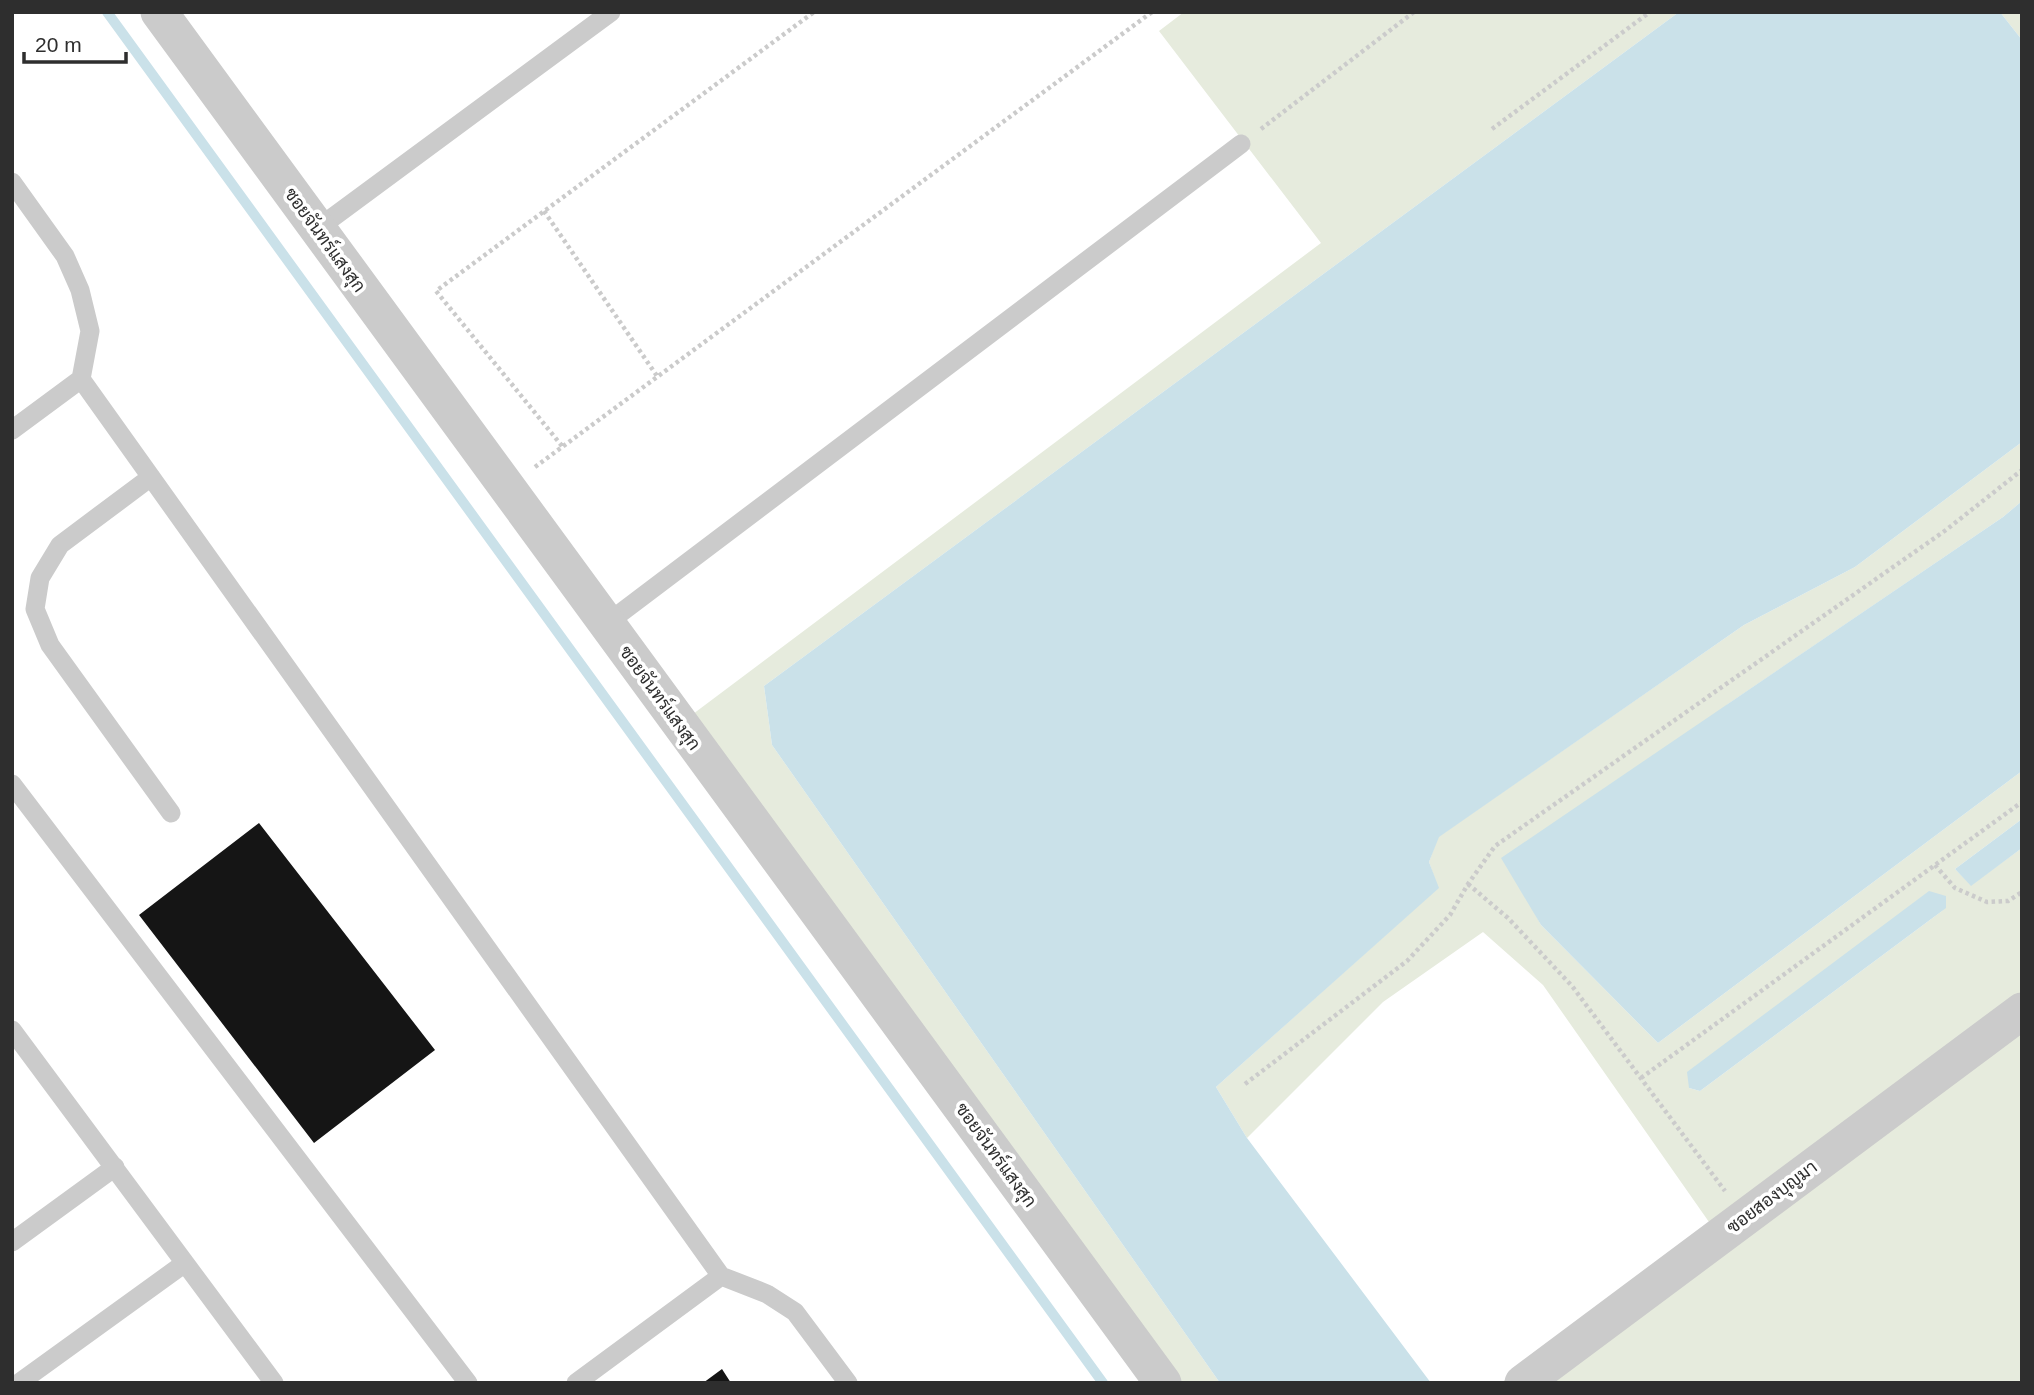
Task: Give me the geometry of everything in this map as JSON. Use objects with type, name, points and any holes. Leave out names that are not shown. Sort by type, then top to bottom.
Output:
[{"type":"street","name":"ซอยจันทร์แสงสุก","points":[[159,12],[1163,1383]]},
{"type":"street","name":"ซอยสองบุญมา","points":[[1523,1383],[2022,1011]]},
{"type":"lane","points":[[317,229],[611,12]]},
{"type":"lane","points":[[606,624],[1241,144]]},
{"type":"lane","points":[[12,182],[65,256],[80,290],[90,331],[81,379],[12,430]]},
{"type":"lane","points":[[81,379],[721,1276],[767,1294],[795,1312],[848,1383]]},
{"type":"lane","points":[[151,477],[60,544],[40,578],[35,609],[50,645],[170,813]]},
{"type":"lane","points":[[12,784],[468,1383]]},
{"type":"lane","points":[[12,1030],[274,1383]]},
{"type":"lane","points":[[12,1242],[116,1167]]},
{"type":"lane","points":[[19,1383],[185,1263]]},
{"type":"lane","points":[[576,1383],[721,1276]]},
{"type":"path","points":[[562,446],[436,291],[814,12]]},
{"type":"path","points":[[506,488],[1152,12]]},
{"type":"path","points":[[1241,144],[1414,12]]},
{"type":"path","points":[[1493,129],[1650,12]]},
{"type":"path","points":[[544,211],[657,376]]},
{"type":"path","points":[[1245,1084],[1407,961],[1450,915],[1495,846],[1945,530],[2022,470]]},
{"type":"path","points":[[1640,1078],[2022,802]]},
{"type":"path","points":[[1935,865],[1955,888],[1987,902],[2008,901],[2022,892]]},
{"type":"path","points":[[1468,884],[1508,918],[1572,986],[1745,1217]]},
{"type":"shaded area","points":[[1184,12],[1679,12],[764,686],[772,745],[1220,1383],[1182,1383],[693,714],[1321,243],[1159,31]]},
{"type":"shaded area","points":[[2000,12],[2022,12],[2022,40]]},
{"type":"shaded area","points":[[2022,442],[2022,501],[2003,517],[1728,704],[1525,895],[1541,925],[1658,1043],[2022,771],[2022,819],[1955,869],[1971,885],[2022,848],[2022,1383],[1501,1383],[1709,1222],[1543,985],[1483,932],[1383,1002],[1247,1138],[1216,1087],[1438,888],[1429,862],[1438,837],[1744,625],[1855,567]],"holes":[[[1946,908],[1700,1091],[1689,1088]]]},
{"type":"water","points":[[1679,12],[2000,12],[2022,40],[2022,442],[1855,567],[1744,625],[1439,837],[1429,862],[1439,888],[1216,1087],[1247,1138],[1431,1383],[1220,1383],[772,745],[764,686]]},
{"type":"water","points":[[2022,501],[2022,771],[1658,1043],[1541,925],[1501,858],[2003,517]]},
{"type":"water","points":[[2022,819],[2022,848],[1971,886],[1955,869]]},
{"type":"water","points":[[1929,891],[1946,896],[1946,908],[1700,1091],[1689,1088],[1687,1072]]},
{"type":"building","points":[[259,823],[435,1050],[314,1143],[139,915]]},
{"type":"building","points":[[722,1369],[731,1383],[703,1383]]},
{"type":"waterway","points":[[107,12],[1103,1383]]}]
